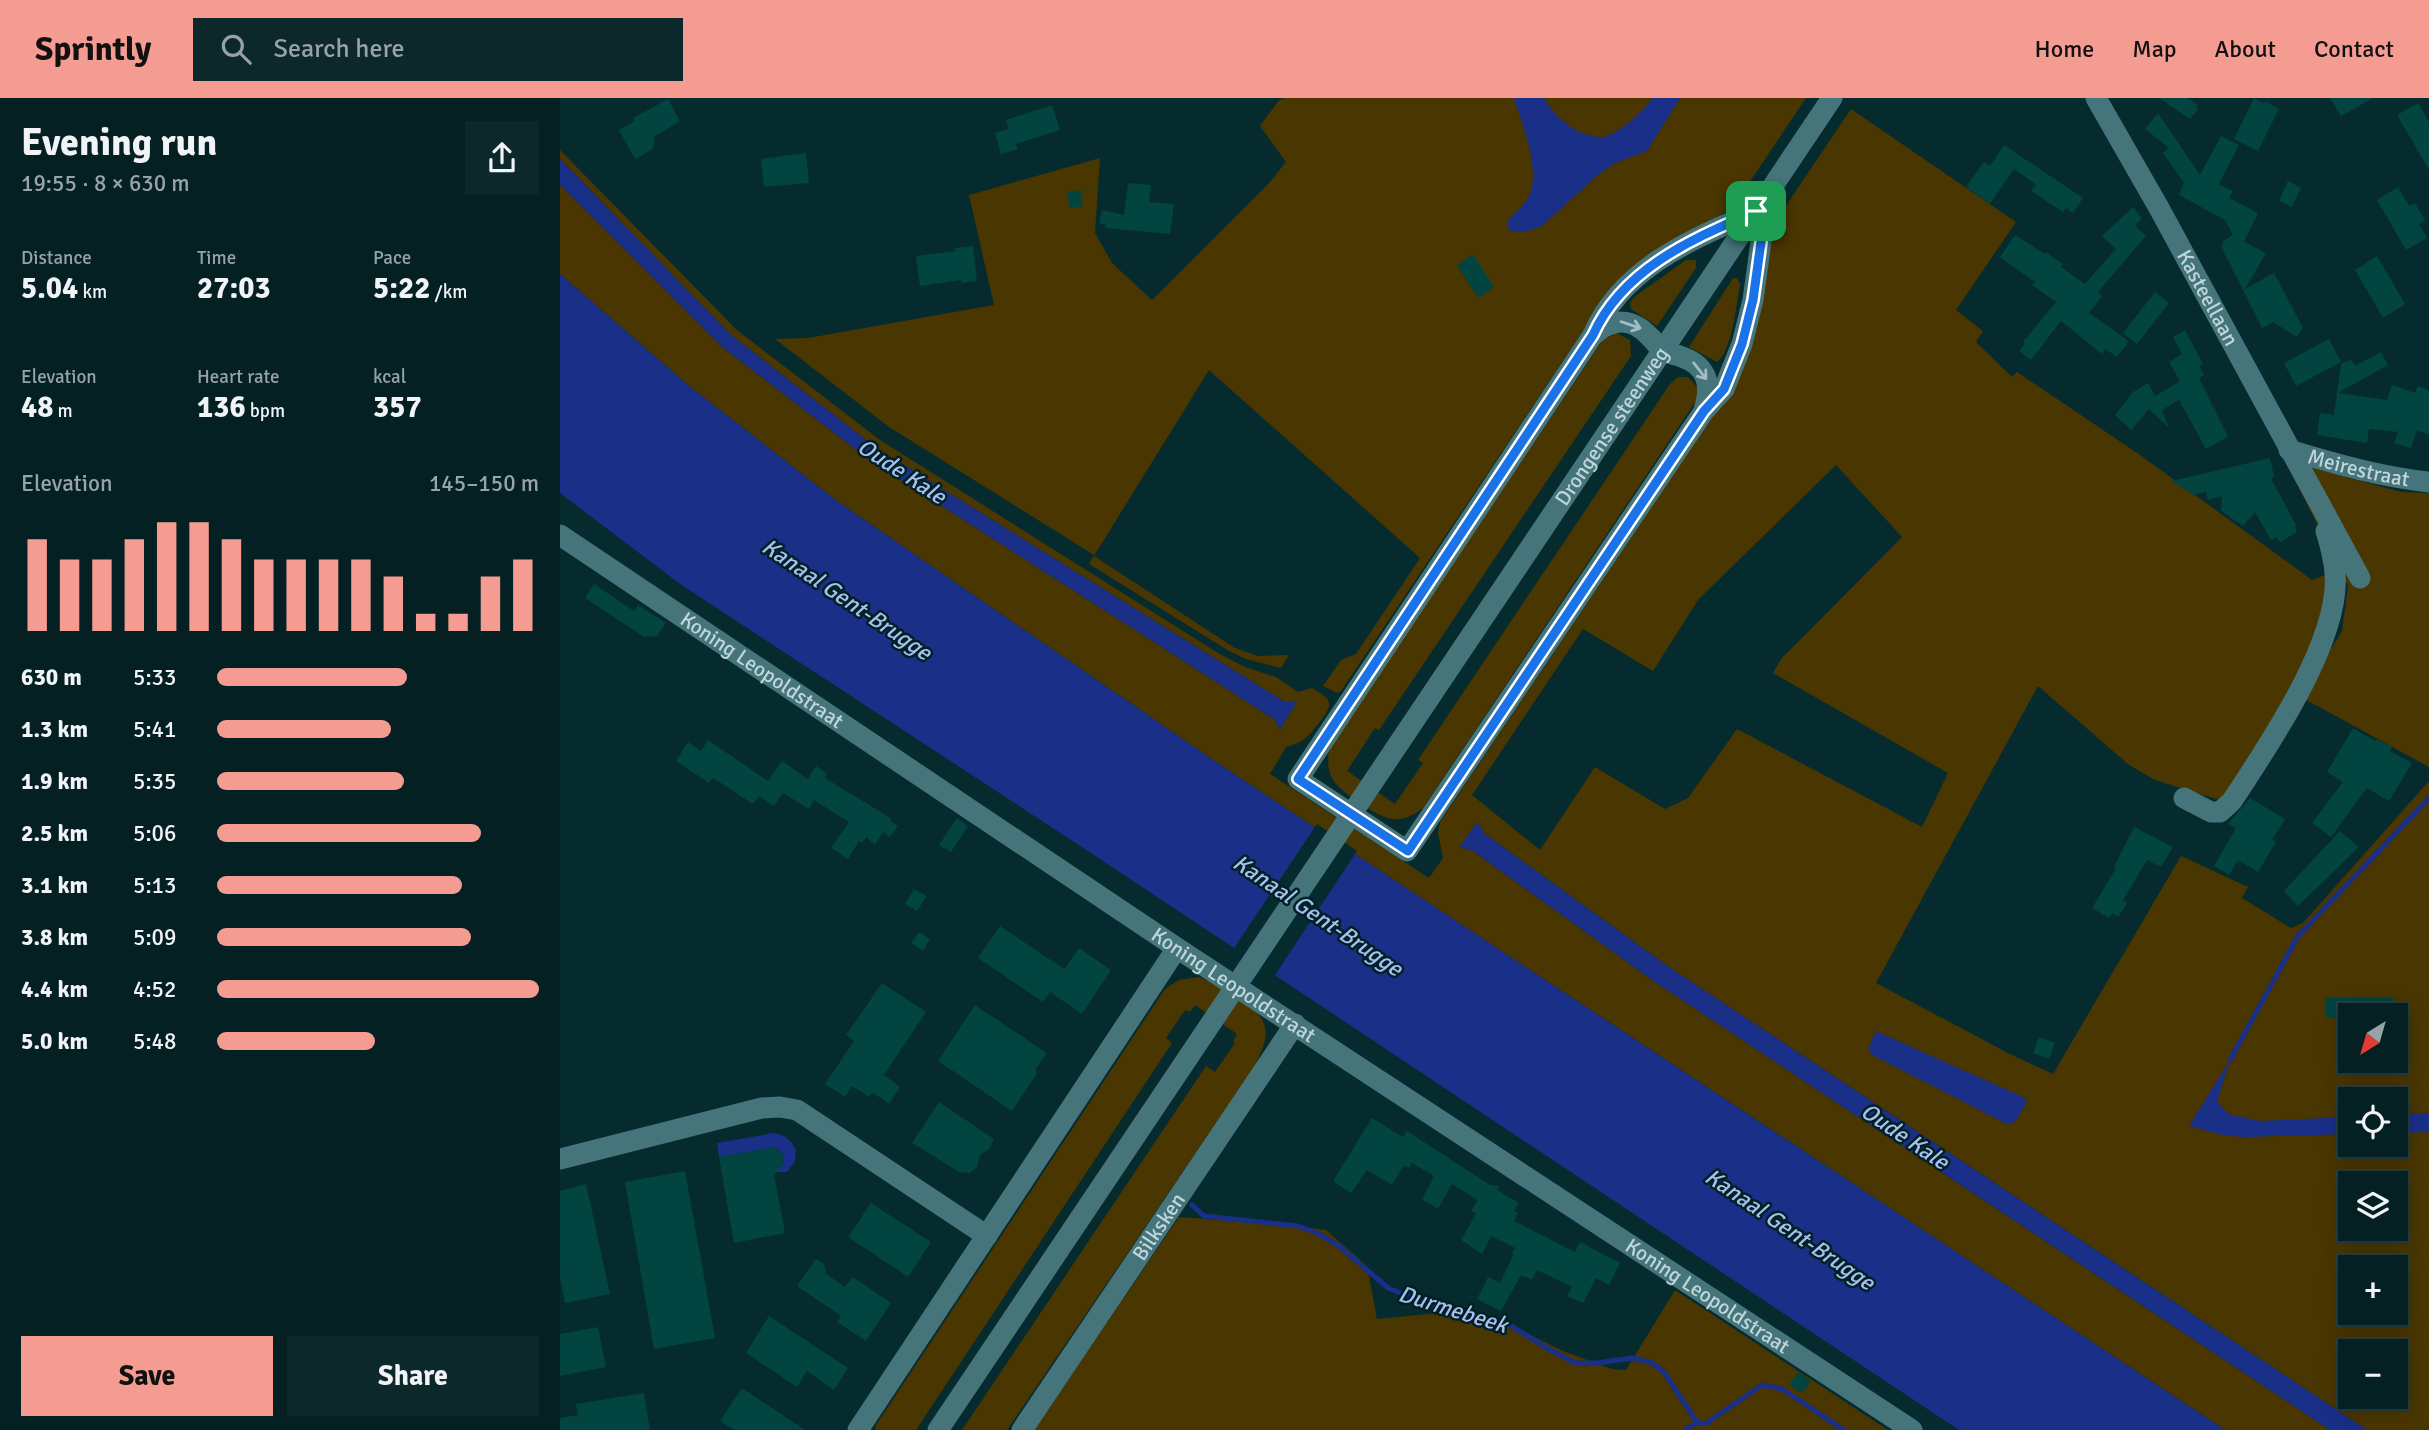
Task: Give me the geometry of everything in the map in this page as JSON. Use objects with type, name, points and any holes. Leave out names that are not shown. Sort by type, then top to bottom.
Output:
[{"type":"street","name":"Drongense steenweg","points":[[939,1430],[1832,98]]},
{"type":"street","name":"Kasteellaan","points":[[2096,98],[2159,208],[2360,578]]},
{"type":"street","points":[[1756,211],[1762,235],[1753,300],[1742,344],[1724,389],[1704,411],[1408,851],[1298,779],[1620,291],[1648,268],[1689,241],[1756,211]]},
{"type":"street","points":[[1593,335],[1616,321],[1628,321],[1644,331],[1663,351],[1695,363],[1704,372],[1709,384],[1709,396],[1704,411]]},
{"type":"street","name":"Meirestraat","points":[[2290,450],[2360,470],[2429,482]]},
{"type":"street","name":"Kasteellaan","points":[[2184,798],[2211,812],[2220,812],[2232,801],[2318,654],[2330,618],[2336,575],[2317,499]]},
{"type":"street","name":"Koning Leopoldstraat","points":[[560,535],[1178,948],[1912,1430]]},
{"type":"street","points":[[861,1428],[1178,948]]},
{"type":"street","name":"Bilksken","points":[[1022,1430],[1294,1024]]},
{"type":"street","points":[[560,1159],[762,1108],[797,1110],[987,1236]]},
{"type":"shaded area","points":[[1806,98],[1733,207],[1657,254],[1592,318],[1341,691],[1337,693],[1323,686],[1341,660],[1356,654],[1420,558],[1209,370],[1094,556],[1235,648],[1258,656],[1289,655],[1281,668],[1246,659],[1229,651],[1089,564],[1094,555],[889,427],[775,339],[808,338],[994,305],[969,195],[1100,158],[1095,233],[1112,263],[1152,300],[1270,182],[1286,162],[1260,126],[1279,100]]},
{"type":"shaded area","points":[[1851,109],[2016,222],[1956,310],[1983,331],[1976,342],[2012,377],[2017,372],[2140,455],[2312,580],[2325,575],[2328,599],[2303,672],[2225,797],[2216,799],[2155,780],[2129,765],[2038,686],[1876,983],[2053,1074],[2181,856],[2248,887],[2242,898],[2291,928],[2303,923],[2429,781],[2429,1430],[2367,1430],[1666,965],[1485,834],[1477,823],[1460,847],[1473,851],[1655,982],[2330,1430],[2225,1430],[1213,760],[837,501],[689,386],[560,274],[560,185],[721,346],[867,458],[1274,719],[1280,729],[1296,703],[1285,702],[875,447],[731,335],[560,159],[560,150],[737,330],[880,440],[1218,653],[1245,667],[1276,677],[1298,692],[1312,688],[1325,696],[1329,707],[1323,717],[1303,740],[1286,747],[1270,774],[1429,878],[1443,858],[1438,833],[1440,822],[1652,507],[1750,336],[1771,228]],"holes":[[[1836,465],[1902,537],[1781,659],[1773,673],[1948,773],[1922,827],[1737,729],[1688,798],[1665,809],[1595,767],[1540,850],[1472,795],[1583,629],[1653,671],[1698,600]]]},
{"type":"shaded area","points":[[1686,260],[1696,260],[1696,268],[1657,326],[1631,309],[1630,303],[1634,297]]},
{"type":"shaded area","points":[[1733,278],[1737,278],[1740,284],[1733,326],[1727,348],[1717,362],[1689,347]]},
{"type":"shaded area","points":[[1616,333],[1630,340],[1631,356],[1379,730],[1375,728],[1347,771],[1395,804],[1423,763],[1418,760],[1670,384],[1678,377],[1688,377],[1698,388],[1698,398],[1423,808],[1398,819],[1384,817],[1344,792],[1333,780],[1328,766],[1330,747],[1603,340]]},
{"type":"shaded area","points":[[2313,468],[2401,492],[2429,493],[2429,767],[2301,697],[2342,631],[2348,586],[2293,476]]},
{"type":"shaded area","points":[[1199,977],[1245,1003],[1261,1017],[1266,1033],[1260,1054],[1254,1067],[1007,1430],[962,1430],[1206,1066],[1215,1072],[1235,1043],[1233,1041],[1237,1034],[1195,1005],[1190,1012],[1185,1010],[1166,1038],[1172,1043],[916,1430],[875,1430],[1165,989],[1179,980]]},
{"type":"shaded area","points":[[1179,1217],[1326,1230],[1367,1266],[1377,1319],[1448,1312],[1508,1324],[1563,1351],[1612,1369],[1626,1370],[1675,1290],[1888,1430],[1034,1430]]},
{"type":"water","points":[[1514,98],[1544,98],[1554,112],[1575,130],[1601,137],[1614,133],[1630,122],[1652,98],[1680,98],[1647,151],[1615,163],[1599,174],[1542,226],[1525,232],[1515,232],[1508,229],[1507,223],[1530,194],[1533,171],[1529,146]]},
{"type":"water","name":"Oude Kale","points":[[560,159],[731,335],[875,447],[1285,702],[1297,702],[1280,729],[1274,719],[867,458],[721,346],[560,185]]},
{"type":"water","name":"Kanaal Gent-Brugge","points":[[560,274],[689,386],[837,501],[1213,760],[2225,1430],[1959,1430],[1088,851],[680,584],[560,493]]},
{"type":"water","name":"Oude Kale","points":[[1477,822],[1485,834],[1666,965],[2367,1430],[2330,1430],[1655,982],[1473,851],[1460,847]]},
{"type":"water","points":[[1876,1031],[2023,1097],[2027,1102],[2015,1122],[2007,1124],[1872,1055],[1868,1049]]},
{"type":"water","points":[[2230,1060],[2217,1101],[2228,1114],[2260,1121],[2338,1118],[2338,1134],[2244,1137],[2223,1135],[2189,1126]]},
{"type":"water","points":[[2429,1113],[2429,1132],[2408,1133],[2408,1114]]},
{"type":"water","points":[[774,1133],[787,1138],[796,1150],[795,1161],[787,1172],[776,1172],[784,1162],[776,1147],[719,1157],[717,1143]]},
{"type":"pier","points":[[1317,824],[1357,851],[1273,978],[1232,951]]},
{"type":"building","points":[[2159,98],[2187,98],[2198,105],[2198,109],[2190,119]]},
{"type":"building","points":[[2254,98],[2279,109],[2258,151],[2234,139]]},
{"type":"building","points":[[2330,98],[2373,98],[2341,116]]},
{"type":"building","points":[[668,99],[680,121],[654,137],[653,149],[635,159],[619,130],[635,121],[633,118]]},
{"type":"building","points":[[2418,103],[2429,122],[2429,170],[2397,115]]},
{"type":"building","points":[[1052,105],[1060,130],[1016,144],[1018,149],[1001,154],[995,133],[1009,129],[1006,120]]},
{"type":"building","points":[[2158,113],[2200,175],[2221,136],[2239,145],[2219,184],[2233,191],[2229,198],[2258,213],[2244,242],[2266,253],[2245,289],[2274,273],[2303,328],[2297,337],[2273,322],[2262,328],[2221,246],[2222,242],[2233,235],[2225,220],[2179,195],[2184,183],[2163,153],[2169,148],[2145,129]]},
{"type":"building","points":[[2004,145],[2083,198],[2073,213],[2066,208],[2063,212],[2031,191],[2036,184],[2014,169],[1990,204],[1966,187],[1984,162],[1990,166]]},
{"type":"building","points":[[806,153],[809,183],[764,187],[761,159]]},
{"type":"building","points":[[2288,181],[2301,188],[2292,207],[2279,201]]},
{"type":"building","points":[[1128,183],[1151,185],[1149,202],[1174,204],[1170,234],[1105,228],[1106,225],[1099,223],[1102,210],[1124,215]]},
{"type":"building","points":[[2398,187],[2409,206],[2415,203],[2425,221],[2419,224],[2427,238],[2406,250],[2377,200]]},
{"type":"building","points":[[1080,190],[1083,206],[1070,208],[1067,192]]},
{"type":"building","points":[[2133,207],[2142,218],[2135,226],[2146,236],[2098,292],[2102,296],[2089,313],[2129,341],[2117,357],[2105,349],[2102,354],[2061,321],[2031,360],[2019,351],[2025,344],[2023,342],[2056,302],[2032,285],[2035,282],[2000,257],[2015,235],[2045,254],[2046,252],[2085,284],[2116,249],[2102,236]]},
{"type":"building","points":[[973,246],[977,281],[961,283],[961,280],[920,286],[916,256]]},
{"type":"building","points":[[1473,254],[1494,287],[1478,298],[1457,265]]},
{"type":"building","points":[[2377,256],[2405,304],[2383,318],[2355,270]]},
{"type":"building","points":[[2155,292],[2169,303],[2137,344],[2123,333]]},
{"type":"building","points":[[2185,330],[2203,364],[2199,366],[2204,375],[2199,378],[2228,437],[2206,449],[2179,400],[2162,410],[2169,428],[2149,409],[2131,430],[2115,415],[2133,392],[2148,383],[2155,396],[2180,381],[2169,362],[2182,354],[2173,337]]},
{"type":"building","points":[[2329,339],[2341,362],[2296,386],[2284,363]]},
{"type":"building","points":[[2381,352],[2388,365],[2338,393],[2387,400],[2392,385],[2415,393],[2418,386],[2429,390],[2429,435],[2417,430],[2411,448],[2394,443],[2398,432],[2369,429],[2367,443],[2317,435],[2320,413],[2334,415],[2341,364],[2351,359],[2355,366]]},
{"type":"building","points":[[2270,458],[2274,477],[2271,479],[2297,526],[2297,532],[2280,542],[2277,537],[2271,540],[2255,512],[2243,526],[2221,511],[2222,496],[2208,500],[2206,492],[2194,495],[2171,481]]},
{"type":"building","points":[[594,584],[634,611],[638,605],[666,623],[657,636],[644,637],[585,598]]},
{"type":"building","points":[[2353,728],[2392,747],[2390,751],[2412,763],[2389,801],[2367,788],[2331,837],[2312,823],[2343,782],[2327,772]]},
{"type":"building","points":[[708,740],[768,781],[782,761],[808,779],[816,766],[827,774],[825,778],[892,819],[890,821],[898,826],[890,837],[883,832],[875,845],[866,837],[862,843],[859,841],[848,859],[831,848],[849,822],[814,800],[809,809],[783,793],[774,806],[759,796],[753,804],[713,778],[709,783],[676,761],[688,742],[701,751]]},
{"type":"building","points":[[2250,798],[2285,819],[2272,840],[2276,842],[2258,872],[2238,860],[2229,875],[2214,866],[2236,828],[2228,824]]},
{"type":"building","points":[[957,818],[968,826],[951,852],[939,845]]},
{"type":"building","points":[[2134,827],[2173,847],[2161,867],[2147,860],[2123,900],[2127,903],[2118,917],[2112,913],[2109,918],[2092,908],[2116,868],[2114,867]]},
{"type":"building","points":[[2340,831],[2359,847],[2298,906],[2284,891]]},
{"type":"building","points":[[914,889],[927,896],[917,911],[905,904]]},
{"type":"building","points":[[1000,926],[1064,969],[1079,948],[1111,970],[1082,1014],[1050,992],[1043,1002],[978,958]]},
{"type":"building","points":[[919,932],[930,939],[923,951],[911,943]]},
{"type":"building","points":[[882,983],[926,1012],[884,1075],[900,1087],[889,1104],[872,1092],[869,1097],[852,1086],[845,1097],[825,1084],[854,1041],[846,1035]]},
{"type":"building","points":[[2393,997],[2393,1003],[2338,1003],[2338,1018],[2326,1018],[2325,998]]},
{"type":"building","points":[[975,1005],[1047,1053],[1035,1070],[1038,1072],[1012,1111],[938,1061]]},
{"type":"building","points":[[2039,1037],[2055,1043],[2049,1059],[2033,1053]]},
{"type":"building","points":[[939,1102],[994,1139],[989,1149],[980,1155],[977,1167],[970,1173],[959,1172],[912,1143]]},
{"type":"building","points":[[1372,1118],[1403,1137],[1407,1131],[1490,1185],[1500,1186],[1497,1190],[1519,1203],[1514,1211],[1518,1213],[1514,1221],[1575,1252],[1580,1242],[1620,1263],[1609,1285],[1596,1278],[1583,1303],[1567,1296],[1572,1287],[1537,1270],[1532,1280],[1521,1275],[1501,1311],[1477,1299],[1488,1277],[1500,1283],[1515,1248],[1491,1236],[1482,1254],[1461,1240],[1476,1214],[1471,1211],[1478,1200],[1452,1184],[1438,1209],[1422,1200],[1434,1176],[1412,1163],[1409,1168],[1404,1165],[1392,1185],[1367,1170],[1351,1193],[1333,1181]]},
{"type":"building","points":[[775,1147],[784,1160],[782,1167],[774,1175],[785,1233],[734,1243],[719,1157]]},
{"type":"building","points":[[685,1171],[715,1338],[654,1349],[625,1182]]},
{"type":"building","points":[[586,1184],[610,1294],[565,1303],[560,1278],[560,1191]]},
{"type":"building","points":[[871,1203],[931,1242],[908,1277],[848,1237]]},
{"type":"building","points":[[816,1259],[824,1264],[826,1274],[845,1287],[853,1277],[891,1303],[866,1341],[837,1322],[841,1316],[797,1286]]},
{"type":"building","points":[[769,1316],[848,1368],[834,1390],[807,1371],[797,1387],[746,1353]]},
{"type":"building","points":[[598,1327],[606,1367],[560,1376],[560,1334]]},
{"type":"building","points":[[1798,1372],[1811,1381],[1802,1393],[1789,1385]]},
{"type":"building","points":[[742,1388],[805,1430],[734,1430],[720,1421]]},
{"type":"building","points":[[644,1393],[650,1430],[560,1430],[560,1418],[578,1415],[576,1404]]},
{"type":"waterway","points":[[2230,1060],[2298,936],[2429,798]]},
{"type":"waterway","name":"Durmebeek","points":[[1192,1205],[1204,1216],[1298,1226],[1317,1233],[1339,1246],[1388,1288],[1448,1312],[1508,1324],[1575,1363],[1633,1358],[1652,1363],[1663,1371],[1697,1422],[1705,1424],[1762,1385],[1782,1389],[1844,1430]]},
{"type":"waterway","points":[[1685,1430],[1697,1422]]},
{"type":"route","points":[[1756,211],[1762,235],[1753,300],[1742,344],[1724,389],[1704,411],[1408,851],[1298,779],[1438,571],[1593,335],[1601,316],[1620,291],[1648,268],[1689,241],[1756,211]]}]
